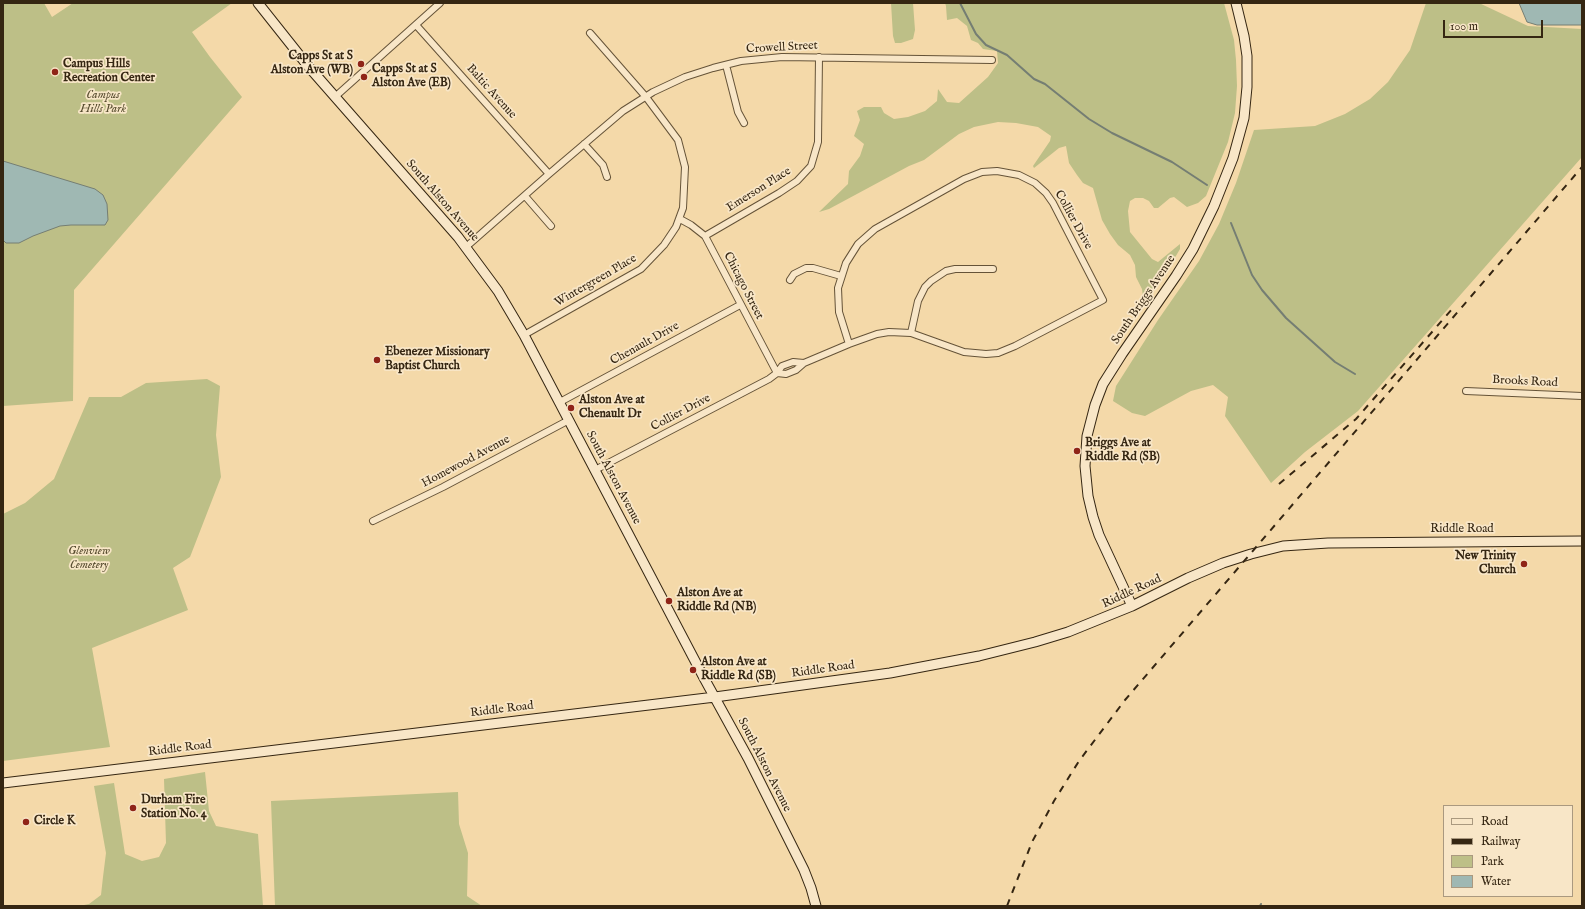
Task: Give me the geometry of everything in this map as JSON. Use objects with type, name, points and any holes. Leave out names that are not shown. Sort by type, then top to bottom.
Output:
[{"type":"street","name":"South Alston Avenue","points":[[258,3],[308,66],[336,96],[466,247],[498,291],[524,335],[560,402],[748,758],[792,844],[811,888],[816,906]]},
{"type":"street","points":[[336,96],[440,3]]},
{"type":"street","name":"South Briggs Avenue","points":[[1132,606],[1101,540],[1092,517],[1085,466],[1087,436],[1095,405],[1103,384],[1193,249],[1214,206],[1233,158],[1244,118],[1248,87],[1247,56],[1236,3]]},
{"type":"street","name":"Baltic Avenue","points":[[416,25],[549,174]]},
{"type":"street","name":"Wintergreen Place","points":[[524,335],[641,269],[664,245],[680,219],[683,208],[685,167],[678,140],[646,97],[590,33]]},
{"type":"street","name":"Crowell Street","points":[[466,247],[623,111],[646,97],[685,77],[726,65],[762,58],[819,57],[992,60]]},
{"type":"street","name":"Emerson Place","points":[[704,236],[779,193],[797,181],[811,166],[818,142],[819,57]]},
{"type":"street","points":[[726,65],[738,112],[744,123]]},
{"type":"street","points":[[584,144],[602,165],[607,177]]},
{"type":"street","name":"Collier Drive","points":[[595,470],[769,379],[777,373],[786,374],[796,370],[804,363],[849,344],[883,332],[900,331],[911,333],[964,352],[986,354],[998,353],[1015,346],[1103,300],[1053,203],[1046,193],[1024,177],[997,171],[982,172],[875,229],[858,244],[851,253],[841,276],[838,288],[839,312],[849,344]]},
{"type":"street","points":[[524,196],[551,226]]},
{"type":"street","name":"Chicago Street","points":[[680,219],[691,225],[704,236],[777,373]]},
{"type":"street","points":[[790,280],[794,274],[806,268],[813,268],[841,276]]},
{"type":"street","points":[[911,333],[918,301],[925,287],[934,278],[946,271],[955,269],[993,269]]},
{"type":"street","name":"Chenault Drive","points":[[560,402],[740,305]]},
{"type":"street","name":"Brooks Road","points":[[1466,391],[1582,396]]},
{"type":"street","name":"Homewood Avenue","points":[[372,520],[443,487],[569,420]]},
{"type":"street","name":"Riddle Road","points":[[3,783],[872,676],[979,656],[1068,632],[1132,606],[1223,563],[1283,546],[1328,543],[1582,541]]},
{"type":"green space","name":"Campus Hills Park","points":[[3,3],[44,3],[52,17],[73,3],[232,3],[192,32],[242,97],[74,290],[73,401],[3,406]]},
{"type":"green space","points":[[891,3],[913,3],[915,30],[913,39],[901,43],[895,43],[893,36]]},
{"type":"green space","points":[[945,3],[1224,3],[1234,40],[1237,86],[1235,113],[1228,142],[1206,196],[1198,203],[1187,207],[1174,197],[1170,198],[1158,208],[1154,208],[1149,201],[1143,198],[1135,198],[1130,201],[1128,211],[1130,232],[1152,259],[1158,262],[1180,244],[1180,249],[1170,266],[1137,313],[1143,297],[1142,289],[1136,277],[1135,265],[1130,255],[1118,245],[1110,234],[1102,220],[1093,188],[1083,183],[1069,163],[1066,146],[1059,148],[1034,168],[1033,166],[1050,141],[1051,136],[1038,127],[1016,123],[998,122],[974,127],[959,134],[924,160],[909,166],[829,209],[819,212],[848,184],[849,171],[860,156],[864,144],[854,136],[860,120],[857,111],[864,107],[881,107],[884,113],[894,119],[908,117],[925,111],[937,101],[938,89],[947,102],[959,103],[988,77],[998,63],[997,51],[983,49],[978,43],[971,40],[967,26],[957,18],[947,20]]},
{"type":"green space","points":[[1426,3],[1479,3],[1528,26],[1582,29],[1582,157],[1358,411],[1305,452],[1271,483],[1225,416],[1228,397],[1213,385],[1191,391],[1145,416],[1132,413],[1113,401],[1116,386],[1158,320],[1199,261],[1219,224],[1236,183],[1254,130],[1315,126],[1345,114],[1370,99],[1388,82],[1410,50]]},
{"type":"green space","name":"Glenview Cemetery","points":[[207,379],[220,386],[216,435],[221,477],[190,557],[173,568],[188,610],[92,648],[110,747],[3,761],[3,514],[25,503],[54,479],[89,397],[121,397],[146,383]]},
{"type":"green space","points":[[205,772],[209,811],[216,826],[258,834],[263,906],[79,906],[89,904],[101,895],[106,853],[94,786],[114,783],[125,854],[142,861],[159,857],[166,843],[164,779]]},
{"type":"green space","points":[[458,792],[459,824],[468,853],[467,896],[482,906],[275,906],[271,801]]},
{"type":"water","points":[[1519,3],[1582,3],[1582,25],[1537,25],[1527,22]]},
{"type":"water","points":[[3,161],[95,189],[103,195],[107,204],[108,220],[105,225],[60,226],[19,243],[6,243],[3,240]]},
{"type":"waterway","points":[[960,3],[976,34],[986,45],[1007,55],[1034,79],[1045,84],[1089,119],[1112,133],[1172,162],[1207,185]]},
{"type":"waterway","points":[[1231,223],[1252,275],[1262,290],[1286,318],[1335,362],[1355,374]]},
{"type":"railway","points":[[1007,906],[1032,842],[1054,801],[1079,761],[1125,700],[1582,167]]},
{"type":"railway","points":[[1279,484],[1356,419],[1453,308]]},
{"type":"place","name":"Capps St at S Alston Ave (WB)","points":[[361,64]]},
{"type":"place","name":"Campus Hills Recreation Center","points":[[55,72]]},
{"type":"place","name":"Capps St at S Alston Ave (EB)","points":[[364,77]]},
{"type":"place","name":"Ebenezer Missionary Baptist Church","points":[[377,360]]},
{"type":"place","name":"Alston Ave at Chenault Dr","points":[[571,408]]},
{"type":"place","name":"Briggs Ave at Riddle Rd (SB)","points":[[1077,451]]},
{"type":"place","name":"New Trinity Church","points":[[1524,564]]},
{"type":"place","name":"Alston Ave at Riddle Rd (NB)","points":[[669,601]]},
{"type":"place","name":"Alston Ave at Riddle Rd (SB)","points":[[693,670]]},
{"type":"place","name":"Durham Fire Station No. 4","points":[[133,808]]},
{"type":"place","name":"Circle K","points":[[26,822]]}]
